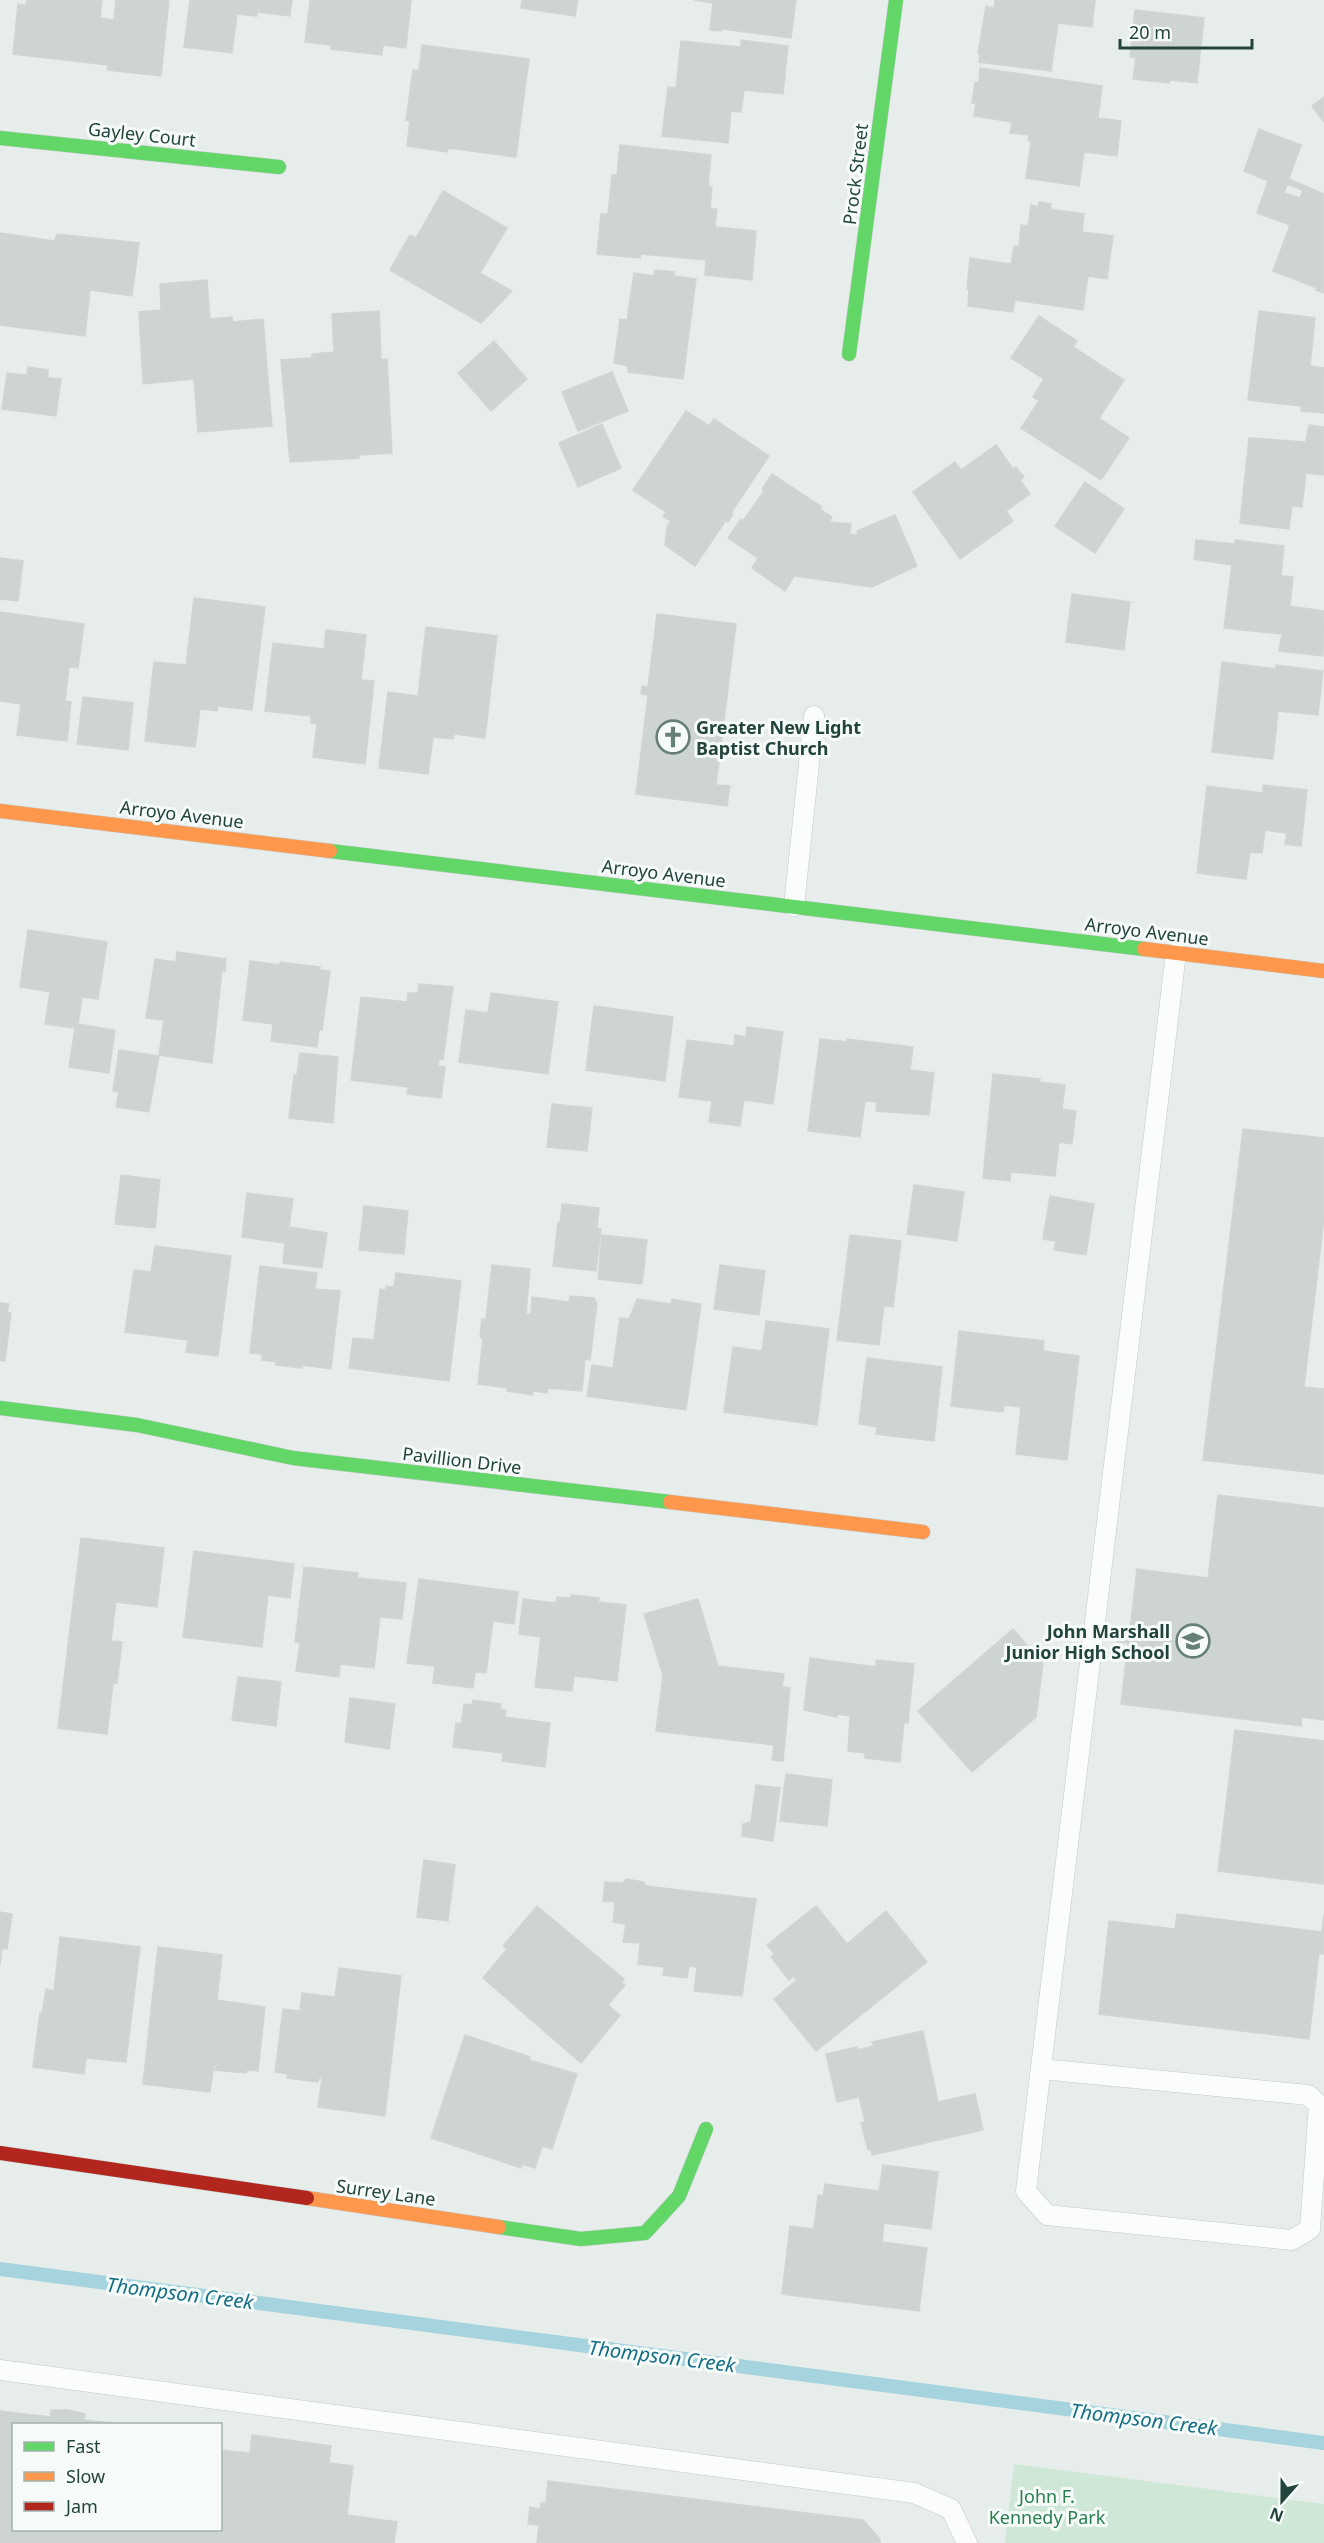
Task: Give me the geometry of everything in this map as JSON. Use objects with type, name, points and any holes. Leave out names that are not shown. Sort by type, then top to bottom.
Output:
[{"type":"street","name":"Prock Street","points":[[849,354],[896,0]]},
{"type":"street","name":"Gayley Court","points":[[0,138],[279,167]]},
{"type":"street","name":"Arroyo Avenue","points":[[0,811],[1324,971]]},
{"type":"street","name":"Pavillion Drive","points":[[0,1408],[137,1425],[293,1458],[923,1532]]},
{"type":"street","name":"Surrey Lane","points":[[0,2152],[581,2239],[645,2233],[678,2196],[706,2129]]},
{"type":"lane","points":[[794,906],[814,716]]},
{"type":"lane","points":[[1041,2069],[1308,2095],[1319,2106],[1310,2229],[1292,2240],[1047,2215],[1026,2191],[1176,953]]},
{"type":"lane","points":[[0,2370],[914,2493],[951,2509],[967,2543]]},
{"type":"green space","name":"John F. Kennedy Park","points":[[1014,2464],[1324,2504],[1324,2543],[1005,2543]]},
{"type":"building","points":[[27,0],[102,0],[100,18],[114,20],[116,0],[169,0],[161,76],[107,70],[108,65],[13,54],[18,4],[26,5]]},
{"type":"building","points":[[190,0],[292,0],[290,16],[257,12],[257,16],[237,14],[232,53],[184,47]]},
{"type":"building","points":[[411,0],[406,48],[383,45],[382,55],[331,49],[331,45],[305,42],[310,1]]},
{"type":"building","points":[[522,0],[578,0],[575,16],[521,8]]},
{"type":"building","points":[[694,0],[796,0],[791,38],[722,29],[721,31],[710,30],[713,3]]},
{"type":"building","points":[[995,0],[1095,0],[1092,27],[1058,23],[1051,71],[979,62],[980,54],[978,53],[986,6],[994,8]]},
{"type":"building","points":[[1135,10],[1204,18],[1197,83],[1133,79],[1136,58],[1130,57]]},
{"type":"building","points":[[741,40],[788,46],[783,94],[744,90],[741,112],[731,111],[728,143],[662,136],[668,87],[676,88],[681,41],[741,47]]},
{"type":"building","points":[[422,45],[529,59],[516,157],[448,148],[447,152],[407,146],[410,121],[406,120],[413,70],[419,71]]},
{"type":"building","points":[[980,68],[1102,86],[1098,118],[1121,121],[1117,156],[1084,152],[1079,186],[1026,178],[1031,141],[1028,140],[1029,135],[1010,133],[1012,122],[974,116],[976,103],[972,103],[975,82],[979,83]]},
{"type":"building","points":[[1324,97],[1324,122],[1312,106]]},
{"type":"building","points":[[1259,129],[1301,145],[1289,179],[1324,194],[1324,293],[1316,290],[1317,288],[1273,271],[1290,225],[1257,213],[1268,181],[1244,171]],"holes":[[[1287,184],[1303,190],[1300,198],[1284,193]]]},
{"type":"building","points":[[620,145],[711,155],[708,186],[712,187],[710,209],[717,209],[715,227],[756,231],[752,280],[705,275],[706,260],[641,254],[640,258],[597,254],[601,214],[608,214],[612,175],[617,175]]},
{"type":"building","points":[[443,191],[507,228],[480,273],[512,291],[481,323],[390,270],[410,235],[416,238]]},
{"type":"building","points":[[1039,202],[1051,204],[1050,209],[1084,214],[1082,232],[1113,236],[1107,279],[1088,276],[1083,310],[1015,300],[1013,312],[968,306],[970,258],[1011,264],[1014,246],[1019,246],[1021,225],[1028,226],[1031,205],[1038,207]]},
{"type":"building","points":[[0,233],[55,241],[57,234],[139,243],[132,296],[90,290],[85,336],[0,325]]},
{"type":"building","points":[[655,270],[674,272],[674,276],[696,279],[683,379],[628,372],[628,366],[614,363],[620,319],[627,320],[634,273],[654,276]]},
{"type":"building","points":[[207,280],[210,319],[232,317],[233,322],[263,319],[272,426],[198,432],[194,379],[143,384],[139,312],[161,310],[160,284]]},
{"type":"building","points":[[379,311],[381,360],[387,359],[392,453],[359,455],[359,458],[290,462],[281,360],[312,358],[312,354],[334,352],[332,314]]},
{"type":"building","points":[[1259,311],[1315,318],[1310,366],[1324,368],[1324,413],[1301,411],[1301,406],[1248,400]]},
{"type":"building","points":[[1039,316],[1077,341],[1073,347],[1124,380],[1099,418],[1129,438],[1101,480],[1021,428],[1039,401],[1033,397],[1044,379],[1011,358]]},
{"type":"building","points":[[494,341],[527,379],[491,411],[458,373]]},
{"type":"building","points":[[28,367],[48,370],[48,378],[61,379],[56,416],[2,409],[7,373],[27,375]]},
{"type":"building","points":[[612,372],[628,411],[578,431],[562,392]]},
{"type":"building","points":[[686,411],[709,426],[714,419],[769,456],[731,513],[733,514],[728,522],[726,520],[695,566],[665,545],[667,527],[671,521],[663,516],[666,512],[633,490]]},
{"type":"building","points":[[602,424],[621,468],[578,487],[559,443]]},
{"type":"building","points":[[1309,425],[1324,427],[1324,475],[1306,473],[1302,507],[1292,506],[1289,529],[1240,523],[1249,438],[1306,442]]},
{"type":"building","points":[[996,445],[1013,469],[1016,467],[1024,477],[1020,480],[1030,494],[1006,511],[1013,521],[960,559],[913,492],[955,462],[961,470]]},
{"type":"building","points":[[772,474],[822,507],[820,509],[832,517],[829,522],[851,524],[850,534],[858,535],[857,531],[895,515],[917,566],[872,587],[794,576],[785,591],[752,568],[758,558],[728,538],[764,491],[762,489]]},
{"type":"building","points":[[1085,482],[1124,509],[1095,553],[1055,526]]},
{"type":"building","points":[[1196,540],[1235,544],[1235,540],[1284,546],[1281,576],[1293,577],[1290,606],[1324,611],[1323,656],[1279,651],[1282,634],[1224,628],[1232,565],[1194,559]]},
{"type":"building","points":[[0,558],[23,561],[18,601],[0,599]]},
{"type":"building","points":[[1072,594],[1130,602],[1124,650],[1066,642]]},
{"type":"building","points":[[194,598],[265,607],[252,710],[218,706],[217,711],[200,709],[195,747],[145,741],[154,662],[186,665]]},
{"type":"building","points":[[0,612],[84,624],[78,668],[69,667],[65,701],[71,702],[67,741],[17,735],[21,704],[0,701]]},
{"type":"building","points":[[657,614],[736,624],[716,785],[730,786],[727,806],[636,794],[648,695],[641,694],[642,686],[648,687]]},
{"type":"building","points":[[426,627],[497,636],[485,738],[454,734],[453,739],[433,737],[428,774],[379,768],[388,692],[418,696]]},
{"type":"building","points":[[326,630],[366,635],[361,680],[374,681],[365,764],[313,757],[317,724],[311,723],[311,716],[265,711],[273,643],[324,649]]},
{"type":"building","points":[[1222,662],[1276,669],[1276,665],[1323,671],[1318,715],[1278,711],[1273,759],[1212,752]]},
{"type":"building","points":[[83,697],[133,703],[128,750],[77,744]]},
{"type":"building","points":[[1263,785],[1307,790],[1301,846],[1285,844],[1287,833],[1265,830],[1262,853],[1250,852],[1246,879],[1197,873],[1207,786],[1263,793]]},
{"type":"building","points":[[28,930],[107,942],[98,999],[82,997],[78,1024],[115,1030],[109,1073],[69,1067],[75,1028],[45,1024],[50,992],[20,987]]},
{"type":"building","points":[[177,952],[226,959],[225,971],[222,970],[212,1063],[159,1055],[164,1020],[146,1018],[155,959],[176,962]]},
{"type":"building","points":[[250,961],[320,967],[320,970],[330,971],[322,1030],[319,1030],[317,1047],[271,1041],[273,1024],[243,1020]]},
{"type":"building","points":[[419,984],[453,987],[443,1060],[439,1059],[438,1066],[445,1067],[441,1098],[407,1094],[408,1087],[351,1080],[361,997],[407,1002],[408,993],[418,993]]},
{"type":"building","points":[[491,993],[558,1002],[548,1074],[459,1062],[466,1010],[488,1013]]},
{"type":"building","points":[[594,1006],[673,1017],[665,1081],[586,1070]]},
{"type":"building","points":[[747,1027],[783,1032],[773,1104],[744,1100],[740,1126],[709,1122],[712,1101],[679,1097],[687,1040],[734,1046],[735,1035],[746,1037]]},
{"type":"building","points":[[820,1039],[847,1042],[847,1039],[913,1047],[910,1070],[934,1073],[929,1115],[876,1111],[877,1102],[865,1101],[860,1137],[808,1131]]},
{"type":"building","points":[[119,1050],[159,1056],[149,1112],[116,1107],[119,1092],[113,1091]]},
{"type":"building","points":[[300,1053],[338,1057],[333,1123],[289,1118],[294,1075],[297,1075]]},
{"type":"building","points":[[993,1074],[1040,1079],[1040,1082],[1065,1085],[1062,1109],[1076,1111],[1072,1144],[1059,1142],[1055,1176],[1011,1172],[1010,1181],[983,1178]]},
{"type":"building","points":[[552,1104],[592,1108],[587,1151],[547,1147]]},
{"type":"building","points":[[1243,1129],[1324,1138],[1324,1218],[1304,1387],[1324,1389],[1324,1474],[1203,1460]]},
{"type":"building","points":[[121,1175],[160,1180],[155,1228],[115,1224]]},
{"type":"building","points":[[914,1185],[964,1192],[957,1241],[907,1234]]},
{"type":"building","points":[[247,1193],[293,1199],[289,1227],[327,1233],[322,1268],[283,1263],[285,1243],[242,1237]]},
{"type":"building","points":[[1050,1196],[1094,1204],[1086,1255],[1054,1250],[1056,1241],[1043,1239]]},
{"type":"building","points":[[562,1204],[599,1208],[597,1228],[601,1229],[596,1271],[553,1266]]},
{"type":"building","points":[[364,1206],[408,1211],[404,1254],[359,1250]]},
{"type":"building","points":[[602,1235],[647,1240],[642,1284],[598,1279]]},
{"type":"building","points":[[850,1235],[901,1241],[893,1307],[884,1306],[879,1345],[837,1340]]},
{"type":"building","points":[[155,1246],[231,1256],[218,1356],[186,1352],[188,1340],[125,1332],[134,1270],[151,1272]]},
{"type":"building","points":[[492,1265],[530,1269],[526,1314],[531,1314],[532,1297],[569,1302],[570,1296],[594,1298],[597,1304],[590,1360],[585,1359],[582,1391],[548,1388],[547,1393],[533,1391],[532,1395],[507,1391],[508,1388],[478,1384],[483,1338],[480,1337],[482,1319],[486,1319]]},
{"type":"building","points":[[720,1265],[765,1271],[759,1315],[714,1309]]},
{"type":"building","points":[[260,1266],[317,1273],[315,1289],[340,1291],[331,1369],[303,1365],[302,1368],[276,1365],[276,1362],[262,1360],[262,1354],[250,1353]]},
{"type":"building","points":[[396,1273],[461,1281],[449,1381],[349,1368],[353,1338],[374,1340],[380,1289],[386,1290],[386,1286],[394,1287]]},
{"type":"building","points":[[637,1299],[671,1304],[672,1299],[701,1304],[686,1410],[587,1396],[592,1365],[613,1368],[620,1318],[629,1319]]},
{"type":"building","points":[[0,1303],[9,1304],[7,1312],[11,1313],[5,1361],[0,1360]]},
{"type":"building","points":[[766,1321],[829,1329],[817,1425],[724,1412],[733,1347],[762,1351]]},
{"type":"building","points":[[959,1331],[1044,1341],[1043,1351],[1079,1356],[1067,1460],[1016,1454],[1021,1407],[1004,1405],[1003,1412],[951,1406]]},
{"type":"building","points":[[867,1358],[942,1367],[934,1441],[876,1434],[877,1427],[859,1424]]},
{"type":"building","points":[[1218,1495],[1324,1508],[1324,1720],[1302,1717],[1301,1726],[1121,1704],[1128,1643],[1117,1642],[1118,1629],[1130,1630],[1137,1569],[1208,1578]]},
{"type":"building","points":[[81,1538],[164,1548],[157,1607],[116,1602],[111,1641],[122,1642],[117,1683],[113,1683],[107,1734],[58,1728]]},
{"type":"building","points":[[194,1551],[294,1564],[290,1598],[268,1595],[262,1647],[183,1637]]},
{"type":"building","points":[[304,1567],[358,1573],[357,1578],[406,1583],[402,1619],[380,1617],[374,1668],[340,1664],[339,1677],[296,1671],[300,1643],[295,1642]]},
{"type":"building","points":[[419,1579],[518,1592],[514,1624],[493,1621],[486,1673],[475,1672],[473,1688],[433,1683],[435,1666],[407,1663]]},
{"type":"building","points":[[571,1595],[599,1598],[598,1602],[626,1605],[617,1681],[574,1676],[572,1691],[535,1687],[541,1637],[519,1634],[523,1599],[556,1603],[557,1597],[571,1598]]},
{"type":"building","points":[[698,1599],[718,1666],[784,1674],[782,1687],[790,1688],[783,1761],[772,1760],[774,1745],[656,1731],[663,1675],[644,1614]]},
{"type":"building","points":[[1013,1629],[1043,1664],[1036,1717],[972,1772],[918,1711]]},
{"type":"building","points":[[810,1658],[876,1667],[876,1660],[914,1664],[908,1723],[904,1722],[900,1762],[865,1758],[865,1753],[848,1751],[850,1716],[837,1714],[837,1717],[804,1710]]},
{"type":"building","points":[[238,1677],[281,1682],[276,1726],[232,1720]]},
{"type":"building","points":[[350,1698],[395,1704],[389,1749],[345,1742]]},
{"type":"building","points":[[473,1700],[501,1704],[500,1709],[506,1710],[505,1717],[550,1723],[545,1767],[502,1761],[503,1753],[453,1747],[456,1723],[461,1724],[464,1704],[472,1705]]},
{"type":"building","points":[[1235,1730],[1324,1741],[1324,1884],[1218,1871]]},
{"type":"building","points":[[786,1774],[832,1780],[827,1826],[780,1821]]},
{"type":"building","points":[[756,1785],[780,1788],[773,1841],[742,1836],[743,1824],[751,1822]]},
{"type":"building","points":[[424,1860],[455,1865],[448,1921],[417,1917]]},
{"type":"building","points":[[627,1879],[643,1882],[646,1886],[756,1899],[742,1996],[694,1991],[697,1967],[689,1966],[687,1978],[663,1975],[664,1967],[638,1964],[640,1943],[623,1942],[626,1924],[613,1922],[615,1902],[603,1901],[605,1882],[622,1883]]},
{"type":"building","points":[[537,1906],[624,1979],[622,1983],[625,1985],[608,2005],[620,2015],[581,2063],[483,1978],[507,1949],[503,1946]]},
{"type":"building","points":[[816,1906],[847,1944],[886,1911],[927,1962],[816,2051],[774,1999],[797,1980],[793,1976],[789,1980],[771,1957],[775,1954],[767,1945]]},
{"type":"building","points":[[0,1912],[12,1914],[7,1949],[2,1948],[0,1965]]},
{"type":"building","points":[[1177,1914],[1322,1932],[1324,1915],[1324,1954],[1319,1953],[1309,2039],[1099,2014],[1109,1921],[1175,1929]]},
{"type":"building","points":[[60,1937],[140,1947],[126,2062],[86,2058],[84,2074],[33,2067],[40,2013],[42,2014],[46,1989],[54,1991]]},
{"type":"building","points":[[158,1947],[222,1955],[217,2000],[265,2007],[258,2071],[247,2070],[246,2073],[215,2070],[216,2065],[214,2064],[210,2092],[143,2084]]},
{"type":"building","points":[[339,1968],[401,1976],[385,2116],[318,2107],[322,2078],[319,2078],[318,2082],[287,2078],[288,2074],[275,2072],[283,2009],[300,2011],[302,1993],[335,1997]]},
{"type":"building","points":[[923,2031],[938,2102],[975,2094],[983,2130],[872,2155],[871,2150],[868,2150],[861,2123],[865,2122],[859,2097],[837,2102],[826,2054],[857,2047],[857,2050],[874,2046],[872,2042]]},
{"type":"building","points":[[465,2035],[530,2057],[529,2060],[577,2074],[552,2149],[542,2146],[535,2168],[522,2164],[521,2168],[431,2138]]},
{"type":"building","points":[[883,2165],[938,2172],[931,2229],[884,2223],[882,2242],[927,2248],[919,2311],[782,2294],[790,2226],[814,2229],[818,2195],[823,2196],[825,2184],[879,2191]]},
{"type":"building","points":[[51,2410],[68,2410],[85,2414],[84,2420],[112,2423],[12,2423],[12,2531],[222,2531],[222,2450],[250,2453],[252,2435],[331,2446],[329,2463],[353,2466],[347,2515],[397,2522],[394,2543],[0,2543],[0,2411],[51,2417]]},
{"type":"building","points":[[548,2481],[863,2520],[880,2539],[880,2543],[537,2543],[539,2525],[528,2524],[530,2507],[540,2509],[541,2503],[546,2503]]},
{"type":"waterway","name":"Thompson Creek","points":[[0,2269],[1324,2443]]},
{"type":"traffic: fast","points":[[849,354],[896,0]]},
{"type":"traffic: fast","points":[[0,138],[279,167]]},
{"type":"traffic: fast","points":[[330,851],[1144,949]]},
{"type":"traffic: fast","points":[[0,1408],[137,1425],[293,1458],[670,1502]]},
{"type":"traffic: fast","points":[[499,2227],[581,2239],[645,2233],[679,2196],[706,2129]]},
{"type":"traffic: slow","points":[[0,811],[330,851]]},
{"type":"traffic: slow","points":[[1144,949],[1324,971]]},
{"type":"traffic: slow","points":[[670,1502],[923,1532]]},
{"type":"traffic: slow","points":[[307,2198],[499,2227]]},
{"type":"traffic: jam","points":[[0,2153],[307,2198]]},
{"type":"place","name":"Greater New Light Baptist Church","points":[[673,737]]},
{"type":"place","name":"John Marshall Junior High School","points":[[1193,1641]]}]
